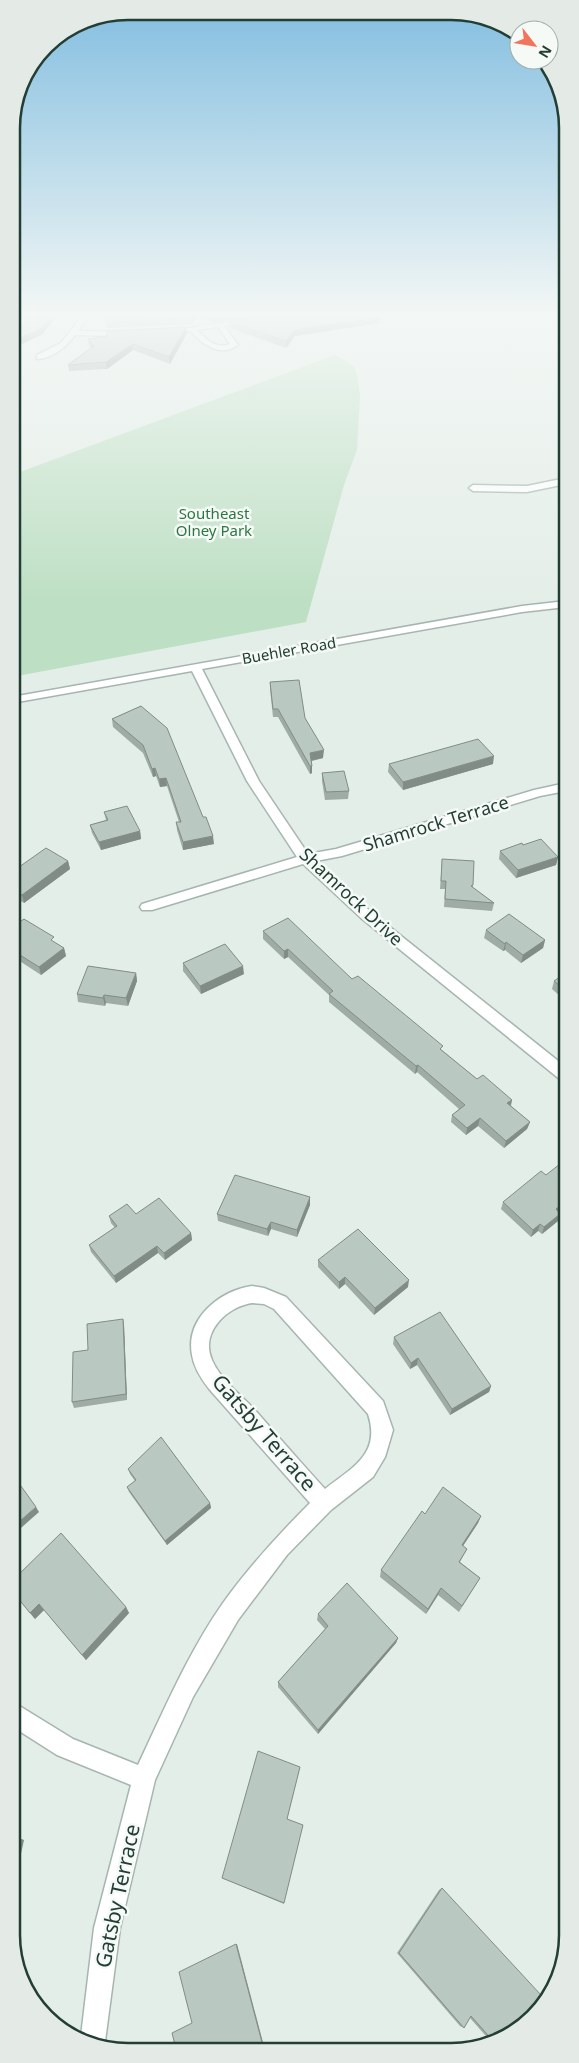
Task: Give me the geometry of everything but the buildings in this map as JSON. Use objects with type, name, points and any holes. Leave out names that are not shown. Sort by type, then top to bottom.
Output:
[{"type":"street","points":[[473,488],[527,489],[559,482]]},
{"type":"street","name":"Buehler Road","points":[[20,699],[522,609],[559,605]]},
{"type":"street","name":"Shamrock Drive","points":[[195,667],[253,781],[305,859],[366,915],[559,1071]]},
{"type":"street","name":"Shamrock Terrace","points":[[147,907],[305,859],[337,853],[538,793],[559,788]]},
{"type":"street","name":"Gatsby Terrace","points":[[94,2037],[107,1928],[144,1779],[185,1689],[230,1612],[280,1548],[324,1503],[366,1470],[378,1450],[383,1430],[376,1408],[280,1303],[262,1294],[238,1297],[218,1308],[206,1322],[202,1341],[202,1360],[217,1383],[324,1503]]},
{"type":"street","points":[[20,1718],[65,1748],[144,1779]]},
{"type":"green space","name":"Southeast Olney Park","points":[[181,412],[359,412],[357,450],[344,485],[306,622],[20,676],[20,472]]}]
